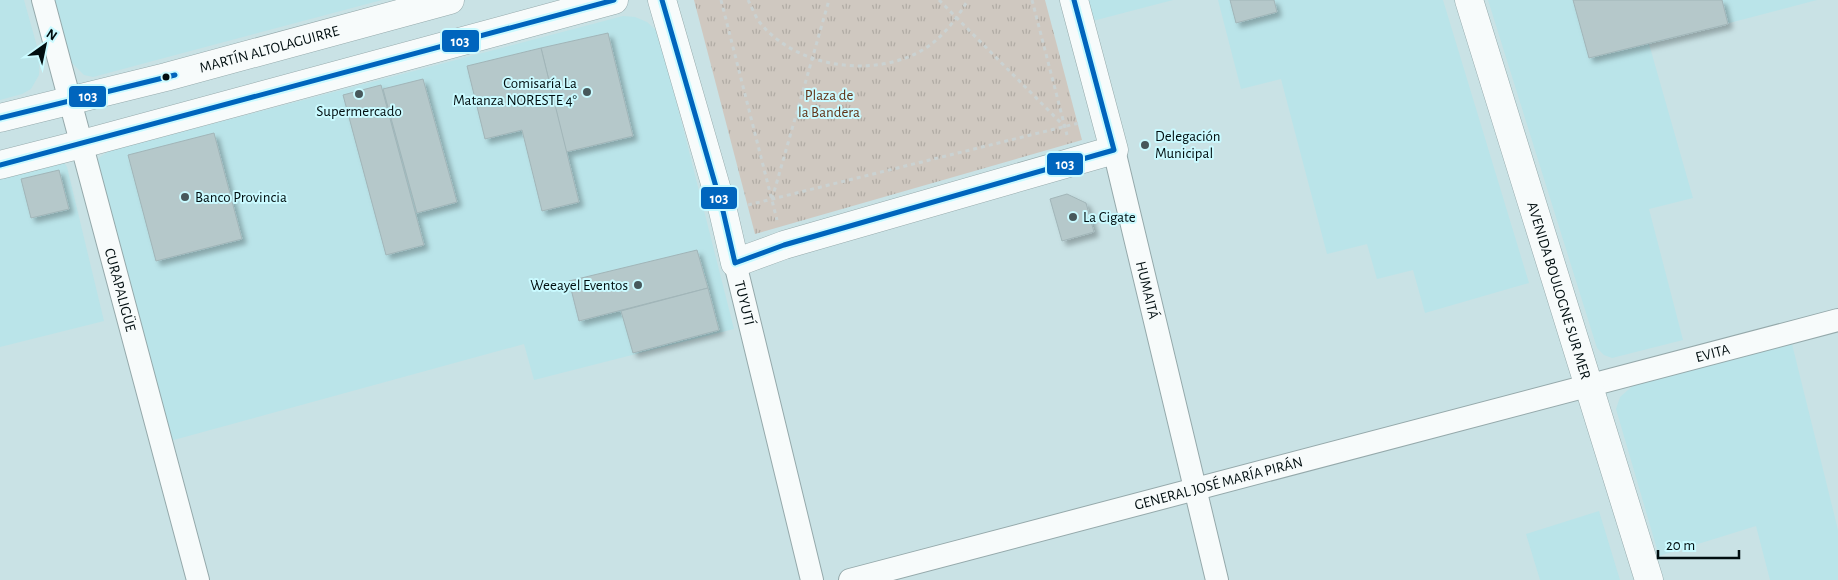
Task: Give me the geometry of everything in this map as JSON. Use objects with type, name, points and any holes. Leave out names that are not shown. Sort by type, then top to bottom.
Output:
[{"type":"street","name":"CURAPALIGÜE","points":[[44,0],[69,101],[198,580]]},
{"type":"street","name":"MARTÍN ALTOLAGUIRRE","points":[[0,118],[166,77],[450,0]]},
{"type":"street","points":[[0,164],[82,144],[614,0]]},
{"type":"street","name":"TUYUTÍ","points":[[662,0],[723,211],[812,580]]},
{"type":"street","name":"HUMAITÁ","points":[[1074,0],[1114,150],[1193,489],[1217,580]]},
{"type":"street","name":"AVENIDA BOULOGNE SUR MER","points":[[1469,0],[1648,580]]},
{"type":"street","points":[[735,263],[784,245],[1073,160],[1114,150]]},
{"type":"street","name":"EVITA","points":[[1587,386],[1838,320]]},
{"type":"street","name":"GENERAL JOSÉ MARÍA PIRÁN","points":[[850,580],[1587,386]]},
{"type":"path","points":[[721,0],[784,245]]},
{"type":"path","points":[[748,0],[760,24],[786,45],[812,59],[852,66],[890,64],[920,52],[957,18],[968,0]]},
{"type":"path","points":[[772,199],[829,0]]},
{"type":"path","points":[[939,0],[1066,126]]},
{"type":"path","points":[[1032,0],[1066,126],[1073,160]]},
{"type":"path","points":[[723,211],[1105,117]]},
{"type":"shaded area","points":[[0,0],[24,0],[40,57],[39,75],[31,89],[22,94],[0,100]]},
{"type":"shaded area","points":[[51,0],[382,0],[93,77],[84,75],[66,57]]},
{"type":"shaded area","points":[[1079,0],[1173,0],[1085,23]]},
{"type":"shaded area","points":[[1218,0],[1443,0],[1529,283],[1425,313],[1413,270],[1377,279],[1367,244],[1327,254],[1281,79],[1241,89]]},
{"type":"shaded area","points":[[1488,0],[1817,0],[1649,44],[1693,198],[1649,209],[1683,340],[1612,358],[1604,355],[1597,348]]},
{"type":"shaded area","points":[[623,16],[635,17],[647,22],[659,33],[734,329],[534,380],[524,344],[170,441],[96,162],[100,157],[109,151]]},
{"type":"shaded area","points":[[63,161],[67,167],[104,321],[0,347],[0,172]]},
{"type":"shaded area","points":[[1791,340],[1838,530],[1838,580],[1770,580],[1756,526],[1659,556],[1616,409],[1620,397],[1637,382]]},
{"type":"shaded area","points":[[1599,511],[1620,580],[1540,580],[1526,534]]},
{"type":"green space","name":"Plaza de la Bandera","points":[[694,0],[1045,0],[1082,140],[755,234]]},
{"type":"building","points":[[1230,0],[1274,0],[1277,12],[1236,23]]},
{"type":"building","points":[[1573,0],[1722,0],[1728,24],[1589,58]]},
{"type":"building","name":"Comisaría La Matanza NORESTE 4°","points":[[608,33],[633,136],[566,152],[541,48]]},
{"type":"building","points":[[541,48],[579,202],[542,211],[522,130],[485,139],[467,66]]},
{"type":"building","points":[[423,79],[457,202],[417,213],[383,89]]},
{"type":"building","points":[[381,85],[424,245],[386,255],[343,95]]},
{"type":"building","name":"Banco Provincia","points":[[214,133],[242,239],[156,261],[128,155]]},
{"type":"building","points":[[59,170],[69,209],[31,218],[21,179]]},
{"type":"building","name":"La Cigate","points":[[1067,194],[1086,203],[1094,232],[1062,241],[1050,199]]},
{"type":"building","name":"Weeayel Eventos","points":[[697,250],[708,288],[579,321],[569,281]]},
{"type":"building","points":[[708,288],[719,330],[633,353],[621,311]]},
{"type":"transit line","name":"103","points":[[0,165],[614,0]]},
{"type":"transit line","name":"103","points":[[662,0],[723,211],[735,263],[784,245],[1114,150],[1074,0]]},
{"type":"transit line","name":"103","points":[[0,118],[175,75]]},
{"type":"place","name":"Comisaría La Matanza NORESTE 4°","points":[[587,92]]},
{"type":"place","name":"Supermercado","points":[[359,94]]},
{"type":"place","name":"Delegación Municipal","points":[[1145,145]]},
{"type":"place","name":"Banco Provincia","points":[[185,197]]},
{"type":"place","name":"La Cigate","points":[[1073,217]]},
{"type":"place","name":"Weeayel Eventos","points":[[638,285]]}]
